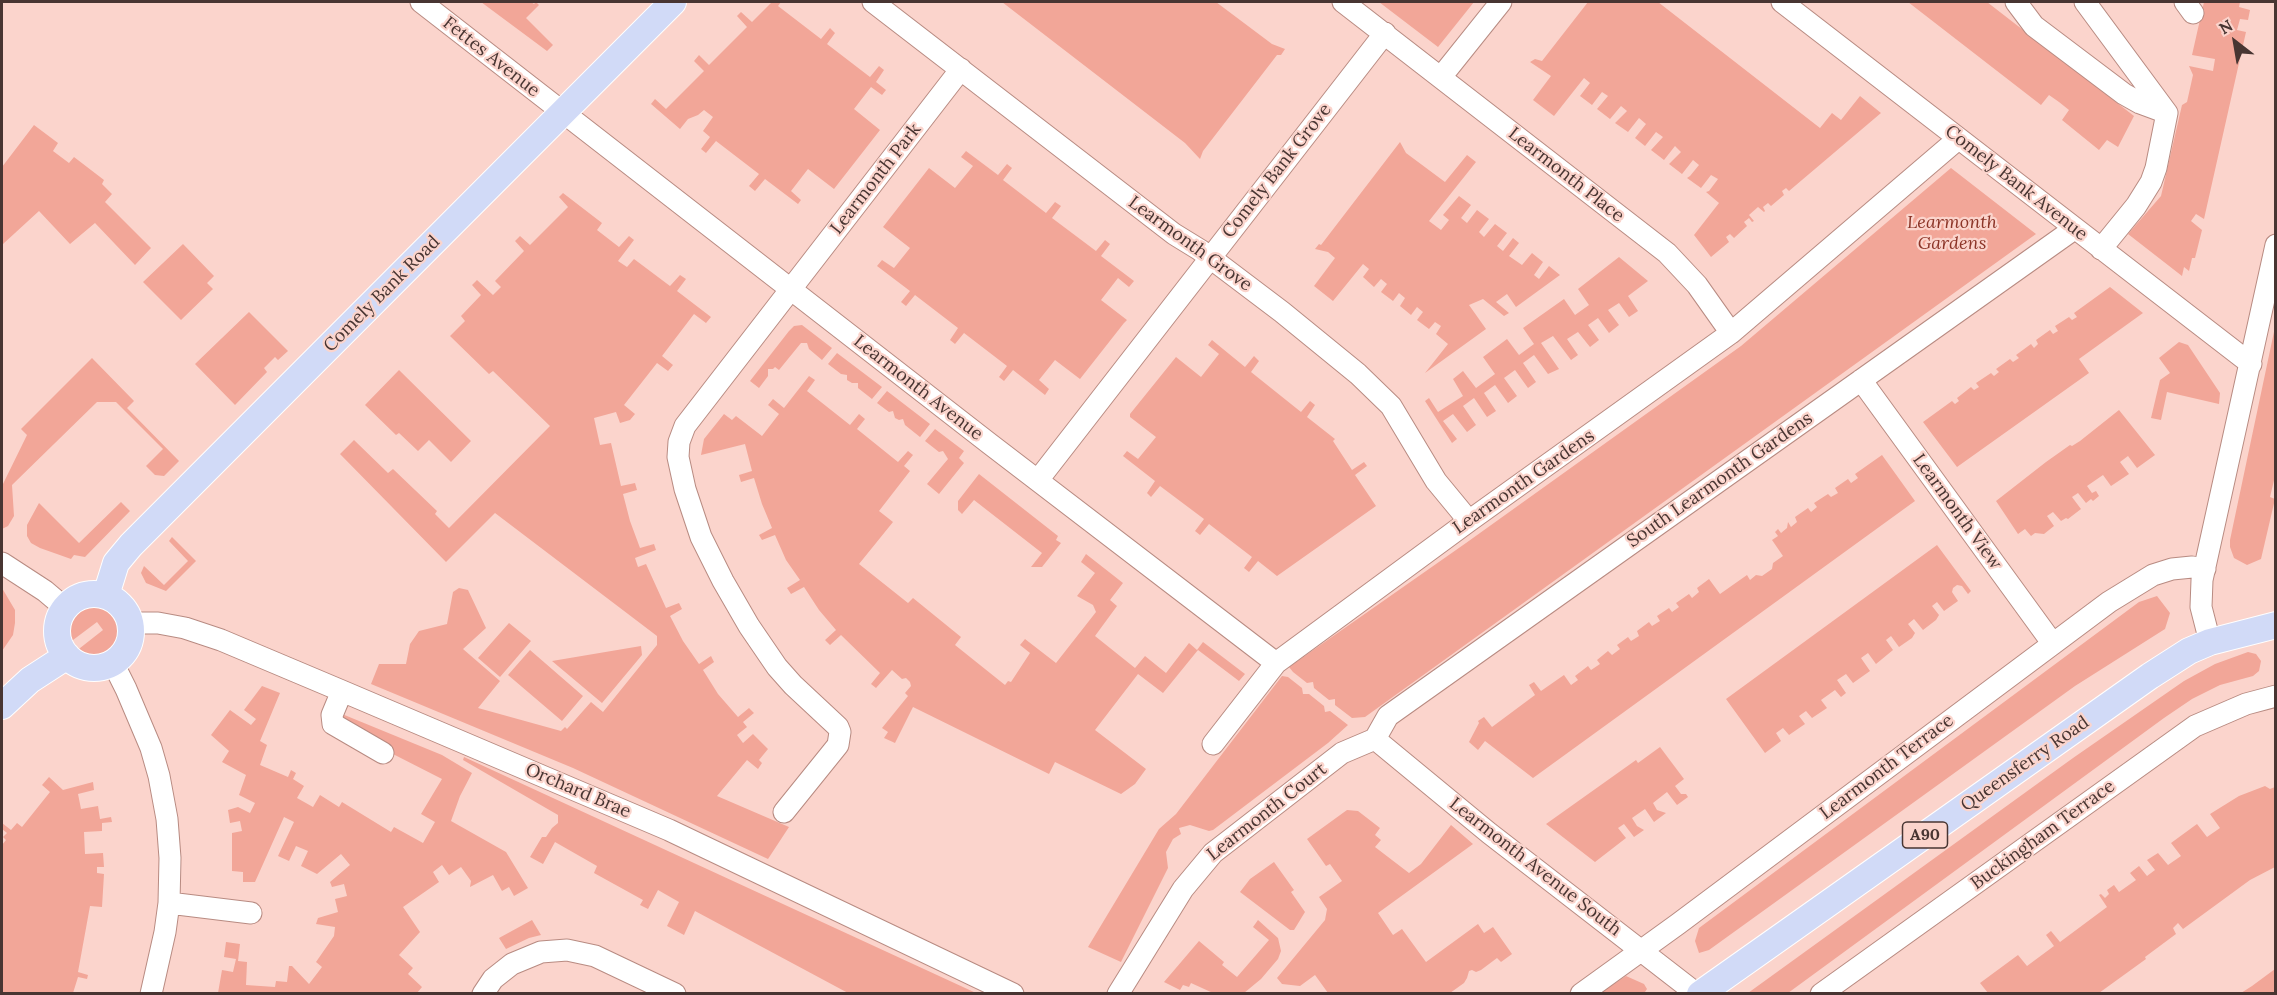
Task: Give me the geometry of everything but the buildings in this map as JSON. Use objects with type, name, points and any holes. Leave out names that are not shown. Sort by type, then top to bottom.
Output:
[{"type":"main road","name":"Comely Bank Road","points":[[106,595],[116,563],[131,545],[673,2]]},
{"type":"main road","points":[[95,593],[106,595],[124,608],[131,623],[131,636],[122,655],[113,663],[103,667],[79,664],[68,656],[60,644],[57,629],[65,608],[82,596],[95,593]]},
{"type":"main road","name":"Queensferry Road","points":[[1698,993],[2189,651],[2210,642],[2276,625]]},
{"type":"main road","points":[[2,706],[30,680],[68,656]]},
{"type":"street","name":"Fettes Avenue","points":[[421,2],[562,113]]},
{"type":"street","name":"Learmonth Grove","points":[[873,2],[1174,234],[1211,258],[1282,312],[1380,394],[1391,406],[1436,482],[1469,520]]},
{"type":"street","name":"Learmonth Place","points":[[1343,2],[1667,253],[1697,285],[1731,333]]},
{"type":"street","points":[[1441,77],[1501,2]]},
{"type":"street","name":"Comely Bank Avenue","points":[[1782,2],[2250,364]]},
{"type":"street","points":[[2016,2],[2034,26],[2124,94],[2167,113]]},
{"type":"street","points":[[2085,2],[2167,113],[2151,182],[2136,207],[2101,249]]},
{"type":"street","name":"Comely Bank Grove","points":[[1038,480],[1385,33]]},
{"type":"street","name":"Learmonth Park","points":[[784,812],[838,745],[840,732],[838,727],[777,667],[749,626],[723,581],[701,537],[686,489],[678,450],[685,426],[961,69]]},
{"type":"street","name":"Learmonth Avenue","points":[[562,113],[1276,663]]},
{"type":"street","name":"Learmonth Gardens","points":[[1213,744],[1276,663],[1469,520],[1731,333],[1958,139]]},
{"type":"street","name":"South Learmonth Gardens","points":[[1375,740],[1389,716],[2074,229]]},
{"type":"street","points":[[2210,642],[2201,601],[2205,569],[2276,245]]},
{"type":"street","name":"Learmonth View","points":[[1861,380],[2053,644]]},
{"type":"street","points":[[2,563],[45,591],[65,608]]},
{"type":"street","name":"Learmonth Terrace","points":[[1581,993],[2109,602],[2153,575],[2172,569],[2192,567],[2205,569]]},
{"type":"street","name":"Orchard Brae","points":[[131,623],[158,623],[184,628],[221,640],[669,830],[1013,993]]},
{"type":"street","points":[[113,663],[143,727],[159,776],[169,838],[169,903],[151,993]]},
{"type":"street","points":[[342,691],[332,715],[333,724],[383,753]]},
{"type":"street","name":"Buckingham Terrace","points":[[1821,993],[2195,726],[2246,704],[2276,696]]},
{"type":"street","name":"Learmonth Avenue South","points":[[1375,740],[1489,833],[1698,993]]},
{"type":"street","name":"Learmonth Court","points":[[1118,993],[1183,889],[1213,853],[1342,753],[1375,740]]},
{"type":"street","points":[[169,903],[251,912]]},
{"type":"street","points":[[483,993],[493,979],[512,964],[541,952],[567,950],[595,956],[675,993]]},
{"type":"green space","points":[[481,2],[531,2],[534,4],[536,2],[539,5],[526,18],[553,45],[547,51]]},
{"type":"green space","points":[[772,2],[781,2],[778,6],[821,39],[830,28],[835,33],[827,44],[870,77],[879,66],[884,70],[876,82],[886,90],[882,95],[871,87],[854,109],[880,130],[834,189],[808,169],[791,191],[801,200],[798,204],[765,179],[755,191],[749,186],[759,174],[716,141],[706,153],[701,149],[710,137],[703,131],[713,117],[704,110],[688,119],[680,129],[651,104],[655,99],[666,109],[704,71],[694,61],[699,55],[709,65],[747,27],[737,16],[741,12],[752,22]]},
{"type":"green space","points":[[1002,2],[1216,2],[1272,44],[1285,49],[1281,55],[1277,55],[1203,151],[1200,159],[1185,143]]},
{"type":"green space","points":[[1379,2],[1474,2],[1438,47]]},
{"type":"green space","points":[[1588,2],[1658,2],[1820,128],[1832,113],[1841,120],[1860,96],[1881,113],[1789,191],[1786,188],[1782,191],[1784,195],[1771,206],[1768,203],[1763,207],[1764,212],[1758,207],[1749,215],[1754,221],[1752,222],[1749,218],[1744,222],[1747,226],[1734,238],[1730,234],[1726,237],[1729,242],[1711,257],[1694,235],[1719,203],[1706,192],[1718,179],[1711,175],[1701,188],[1687,178],[1699,165],[1693,160],[1682,174],[1669,164],[1681,152],[1675,146],[1664,160],[1651,150],[1663,137],[1656,132],[1645,146],[1635,138],[1646,124],[1639,118],[1628,132],[1615,123],[1627,111],[1621,106],[1610,119],[1597,109],[1608,96],[1602,92],[1592,105],[1580,96],[1590,83],[1584,78],[1554,116],[1533,100],[1551,76],[1530,62],[1535,59],[1542,61]]},
{"type":"green space","points":[[1908,2],[1987,2],[2134,116],[2118,147],[2107,140],[2099,150],[2062,120],[2069,110],[2059,102],[2049,95],[2041,105]]},
{"type":"green space","points":[[2204,2],[2240,2],[2239,7],[2250,10],[2248,20],[2240,19],[2237,30],[2246,32],[2204,219],[2196,214],[2191,221],[2202,230],[2195,258],[2192,258],[2189,271],[2184,267],[2182,276],[2128,234],[2161,196],[2182,105],[2187,102],[2193,75],[2189,66],[2213,71],[2215,59],[2192,55]]},
{"type":"green space","points":[[34,125],[58,143],[53,151],[69,163],[74,157],[104,180],[102,184],[112,194],[105,202],[151,248],[135,265],[95,223],[70,244],[39,211],[3,244],[2,167]]},
{"type":"green space","points":[[1400,142],[1406,153],[1445,182],[1467,155],[1476,162],[1429,221],[1441,230],[1449,220],[1443,215],[1459,196],[1471,205],[1461,218],[1467,223],[1477,210],[1489,219],[1479,232],[1484,237],[1495,224],[1507,233],[1497,246],[1503,251],[1513,238],[1519,243],[1509,256],[1522,265],[1532,253],[1543,262],[1534,275],[1539,279],[1549,266],[1560,275],[1516,307],[1507,294],[1496,302],[1509,313],[1504,316],[1483,299],[1469,305],[1486,329],[1425,373],[1448,344],[1436,334],[1441,326],[1435,322],[1429,329],[1417,320],[1423,312],[1417,307],[1411,315],[1400,306],[1405,298],[1399,293],[1393,301],[1381,292],[1387,284],[1381,279],[1374,287],[1363,277],[1369,269],[1363,264],[1333,301],[1314,286],[1335,258],[1328,252],[1315,249],[1319,244],[1321,245]]},
{"type":"green space","points":[[966,151],[998,175],[1007,164],[1012,168],[1003,180],[1046,213],[1055,202],[1061,206],[1052,218],[1096,251],[1105,240],[1110,244],[1101,256],[1134,281],[1129,287],[1118,278],[1101,300],[1127,320],[1080,379],[1055,360],[1039,380],[1049,389],[1045,395],[1013,370],[1004,381],[999,377],[1007,366],[964,333],[955,344],[950,340],[958,328],[915,295],[906,306],[901,302],[910,291],[877,266],[882,260],[894,268],[910,248],[883,227],[929,168],[955,188],[973,166],[961,157]]},
{"type":"green space","name":"Learmonth Gardens","points":[[1951,168],[2036,234],[1365,717],[1352,718],[1335,705],[1335,699],[1329,700],[1314,688],[1313,682],[1307,683],[1289,667],[1741,346]]},
{"type":"green space","points":[[563,193],[602,223],[597,230],[619,247],[629,236],[634,240],[618,261],[627,267],[634,259],[670,286],[680,275],[686,279],[677,291],[711,317],[706,323],[694,314],[662,356],[673,365],[668,371],[657,363],[624,405],[635,414],[630,420],[620,423],[616,412],[594,418],[600,445],[611,443],[621,486],[635,483],[637,490],[623,494],[640,548],[654,544],[656,550],[635,558],[638,567],[646,564],[666,608],[679,603],[682,609],[670,616],[683,641],[699,664],[711,656],[714,662],[703,670],[718,694],[738,717],[749,708],[754,713],[743,722],[747,727],[737,735],[743,743],[753,734],[768,749],[759,760],[762,763],[758,769],[747,760],[717,796],[789,827],[768,859],[573,768],[371,684],[379,664],[406,664],[410,644],[419,631],[447,624],[453,592],[459,588],[468,590],[486,628],[463,649],[500,681],[478,708],[561,731],[565,727],[567,729],[591,702],[603,712],[657,645],[657,636],[495,513],[446,562],[340,454],[354,440],[388,473],[393,469],[437,511],[435,514],[449,528],[550,426],[493,371],[489,374],[450,336],[465,321],[461,316],[481,295],[472,285],[477,280],[493,295],[501,287],[495,281],[524,251],[515,241],[520,236],[530,245],[568,207],[559,197]]},
{"type":"green space","points":[[183,244],[214,276],[207,283],[213,289],[181,320],[143,282]]},
{"type":"green space","points":[[1619,257],[1648,281],[1628,296],[1638,311],[1629,317],[1619,303],[1608,310],[1619,325],[1609,333],[1598,318],[1588,325],[1599,340],[1590,347],[1578,332],[1567,339],[1578,355],[1571,360],[1553,336],[1541,343],[1559,369],[1548,374],[1534,355],[1523,363],[1536,382],[1528,388],[1515,370],[1504,378],[1517,396],[1508,403],[1495,385],[1484,393],[1496,411],[1487,417],[1474,398],[1463,406],[1476,425],[1467,432],[1453,414],[1443,421],[1457,439],[1452,443],[1425,401],[1429,398],[1438,412],[1463,396],[1453,379],[1463,371],[1476,388],[1495,374],[1483,357],[1507,339],[1519,355],[1534,344],[1523,328],[1564,299],[1575,315],[1589,305],[1578,289]]},
{"type":"green space","points":[[2110,287],[2143,313],[2079,359],[2089,373],[1957,467],[1923,422],[1952,401],[1955,404],[1959,401],[1957,398],[1971,387],[1974,390],[1979,387],[1976,383],[1991,373],[1994,376],[1999,372],[1996,369],[2010,359],[2013,362],[2019,358],[2016,355],[2031,344],[2034,348],[2038,344],[2036,340],[2050,330],[2053,334],[2058,331],[2055,326],[2069,317],[2072,320],[2077,317],[2074,313]]},
{"type":"green space","points":[[249,312],[288,351],[278,360],[275,357],[264,368],[267,372],[235,405],[195,364]]},
{"type":"green space","points":[[802,325],[832,348],[822,360],[809,349],[807,343],[801,343],[779,370],[775,367],[768,369],[768,376],[759,388],[750,381],[789,331],[794,326]]},
{"type":"green space","points":[[2275,327],[2276,472],[2270,497],[2275,499],[2261,559],[2247,565],[2234,558],[2230,540]]},
{"type":"green space","points":[[1212,340],[1245,367],[1254,356],[1259,361],[1251,372],[1301,412],[1310,401],[1315,405],[1307,417],[1335,439],[1333,441],[1352,470],[1364,462],[1367,466],[1355,475],[1376,506],[1277,576],[1258,561],[1249,572],[1244,568],[1252,557],[1209,524],[1200,535],[1195,531],[1204,519],[1160,486],[1151,497],[1147,493],[1155,481],[1123,456],[1127,451],[1138,459],[1156,437],[1130,417],[1130,414],[1176,357],[1201,377],[1219,354],[1208,345]]},
{"type":"green space","points":[[2179,342],[2188,345],[2220,393],[2219,404],[2167,392],[2161,420],[2151,418],[2160,380],[2170,373],[2159,358]]},
{"type":"green space","points":[[837,353],[882,387],[872,399],[858,388],[858,383],[847,380],[847,375],[841,374],[828,364]]},
{"type":"green space","points":[[92,358],[134,401],[127,408],[179,461],[164,476],[155,475],[146,466],[163,449],[116,402],[97,402],[12,485],[14,516],[8,526],[2,529],[2,486],[27,435],[21,429]]},
{"type":"green space","points":[[399,370],[471,441],[451,462],[429,440],[418,451],[399,433],[396,435],[365,405]]},
{"type":"green space","points":[[809,376],[815,380],[807,391],[850,425],[859,414],[865,419],[857,429],[898,462],[908,451],[913,455],[904,466],[910,471],[879,511],[893,522],[859,564],[908,603],[913,598],[961,637],[955,645],[1005,685],[1008,681],[1011,682],[1030,653],[1020,645],[1025,639],[1056,663],[1096,612],[1093,605],[1077,596],[1095,573],[1081,562],[1086,554],[1123,583],[1110,600],[1117,606],[1095,636],[1135,668],[1145,656],[1166,673],[1189,643],[1197,650],[1203,642],[1245,674],[1239,681],[1198,650],[1163,693],[1138,674],[1095,730],[1146,769],[1135,784],[1121,794],[1055,762],[1049,774],[913,707],[895,743],[884,738],[888,732],[882,728],[908,696],[905,693],[911,686],[910,682],[906,678],[902,679],[892,670],[876,688],[871,684],[880,673],[841,635],[830,645],[825,640],[836,630],[804,587],[791,594],[787,588],[800,580],[786,560],[775,535],[762,540],[759,535],[772,528],[754,478],[741,482],[739,475],[752,471],[745,444],[701,455],[704,439],[724,414],[732,420],[736,416],[762,436],[779,414],[768,405],[773,399],[784,408]]},
{"type":"green space","points":[[887,391],[930,424],[920,437],[905,425],[903,419],[895,418],[893,411],[889,412],[877,403]]},
{"type":"green space","points":[[2119,410],[2155,455],[2137,468],[2128,456],[2120,462],[2129,474],[2111,486],[2103,475],[2087,486],[2092,493],[2096,491],[2099,496],[2086,503],[2078,493],[2072,497],[2081,509],[2068,519],[2061,521],[2053,512],[2047,516],[2054,526],[2044,534],[2035,533],[2031,536],[2025,529],[2018,534],[1996,501]]},
{"type":"green space","points":[[935,429],[964,451],[959,458],[964,463],[939,494],[927,484],[948,459],[943,451],[939,452],[925,441]]},
{"type":"green space","points":[[1882,455],[1915,501],[1533,778],[1485,741],[1478,750],[1469,742],[1478,721],[1484,717],[1492,727],[1535,695],[1529,685],[1534,682],[1541,691],[1564,675],[1571,685],[1578,680],[1575,676],[1588,666],[1591,670],[1600,664],[1597,660],[1608,651],[1612,655],[1620,649],[1617,645],[1628,637],[1631,641],[1639,636],[1637,631],[1649,622],[1652,626],[1660,621],[1657,616],[1669,608],[1672,612],[1679,607],[1676,603],[1689,594],[1692,598],[1699,592],[1697,588],[1709,579],[1720,594],[1747,575],[1750,580],[1756,575],[1762,576],[1772,569],[1773,563],[1783,556],[1772,540],[1778,536],[1775,532],[1778,529],[1781,533],[1787,528],[1788,522],[1791,527],[1797,522],[1795,517],[1808,508],[1811,512],[1817,507],[1814,503],[1828,494],[1831,497],[1838,493],[1835,488],[1848,479],[1851,483],[1858,478],[1855,474]]},
{"type":"green space","points":[[979,474],[1058,536],[1056,540],[1061,543],[1042,567],[1031,567],[1042,553],[974,500],[962,514],[958,510],[958,501]]},
{"type":"green space","points":[[121,502],[130,511],[85,557],[74,555],[71,559],[40,548],[31,543],[27,536],[27,525],[39,503],[79,543]]},
{"type":"green space","points":[[172,537],[196,561],[166,591],[146,583],[141,573],[144,566],[164,585],[188,561],[169,541]]},
{"type":"green space","points":[[1937,545],[1971,591],[1968,594],[1962,586],[1957,585],[1953,588],[1952,592],[1958,601],[1944,611],[1937,602],[1932,606],[1939,615],[1923,630],[1914,619],[1908,624],[1915,633],[1899,647],[1891,636],[1886,640],[1893,650],[1876,664],[1868,653],[1861,658],[1870,671],[1853,683],[1846,674],[1837,680],[1846,693],[1841,697],[1835,690],[1821,700],[1827,708],[1812,718],[1806,711],[1799,716],[1805,724],[1789,735],[1783,728],[1776,733],[1781,741],[1765,753],[1726,699]]},
{"type":"green space","points":[[2,588],[15,610],[15,623],[13,635],[2,651]]},
{"type":"green space","points":[[2157,596],[2170,613],[2165,629],[2075,686],[1709,950],[1699,953],[1695,941],[1699,928],[2139,602]]},
{"type":"green space","points":[[86,603],[107,604],[115,611],[121,620],[123,631],[121,642],[115,650],[106,657],[90,659],[75,652],[103,630],[97,622],[69,643],[66,627],[69,617],[76,608]]},
{"type":"green space","points":[[509,623],[531,641],[500,677],[478,658]]},
{"type":"green space","points":[[641,646],[642,655],[602,703],[552,661]]},
{"type":"green space","points":[[530,650],[583,696],[562,721],[508,675]]},
{"type":"green space","points":[[2248,652],[2256,654],[2261,661],[2259,671],[2253,676],[2220,685],[2192,699],[2164,718],[1788,993],[1748,993],[2073,758],[2184,681],[2215,664]]},
{"type":"green space","points":[[1282,676],[1288,677],[1302,688],[1303,694],[1309,694],[1324,706],[1325,712],[1330,711],[1348,725],[1328,743],[1213,830],[1209,831],[1190,825],[1179,828],[1181,834],[1173,839],[1166,852],[1168,868],[1121,962],[1088,947],[1159,829],[1176,814]]},
{"type":"green space","points":[[262,686],[280,693],[260,741],[267,745],[260,765],[288,777],[291,770],[296,773],[293,779],[304,786],[297,798],[313,807],[320,795],[339,807],[342,802],[391,832],[394,827],[423,843],[435,822],[421,814],[442,779],[389,752],[342,719],[342,714],[442,755],[472,773],[451,821],[506,852],[528,888],[514,896],[509,887],[502,891],[493,875],[470,887],[471,881],[461,867],[449,875],[442,865],[433,872],[439,882],[403,907],[420,932],[399,955],[413,968],[408,974],[422,987],[417,993],[218,993],[222,970],[233,972],[236,959],[224,957],[226,942],[240,944],[238,961],[247,962],[246,985],[275,987],[276,981],[287,982],[289,966],[292,966],[309,984],[322,967],[316,962],[334,936],[335,927],[316,924],[318,918],[338,912],[335,899],[347,896],[344,884],[332,887],[330,882],[350,865],[341,854],[317,874],[301,866],[308,851],[296,846],[289,861],[278,856],[294,822],[284,817],[255,882],[243,882],[243,872],[232,871],[232,833],[242,831],[240,821],[230,823],[228,810],[238,807],[250,813],[255,803],[239,795],[246,775],[222,762],[229,751],[211,735],[230,710],[251,725],[256,719],[244,710]]},
{"type":"green space","points":[[1660,747],[1684,779],[1675,786],[1681,794],[1686,794],[1688,797],[1677,805],[1667,792],[1653,803],[1657,810],[1666,813],[1654,822],[1645,809],[1632,818],[1637,826],[1644,830],[1634,837],[1624,824],[1618,828],[1626,838],[1595,862],[1546,824],[1636,760],[1638,763]]},
{"type":"green space","points":[[464,757],[976,993],[848,993],[695,911],[684,935],[667,926],[679,902],[658,890],[648,909],[640,905],[643,900],[594,873],[597,866],[555,842],[543,864],[530,857],[542,837],[546,837],[558,823],[558,815],[463,760]]},
{"type":"green space","points":[[49,777],[63,790],[93,782],[94,790],[78,794],[81,809],[98,806],[100,819],[111,817],[112,822],[102,823],[102,831],[84,832],[85,854],[103,853],[104,867],[97,867],[97,873],[104,874],[102,907],[90,906],[78,972],[88,975],[87,979],[78,977],[73,993],[2,993],[2,845],[6,840],[3,837],[7,833],[2,829],[2,823],[11,830],[17,823],[22,827],[50,792],[42,785]]},
{"type":"green space","points":[[2265,786],[2270,789],[2275,787],[2275,867],[2250,880],[2183,929],[2178,923],[2173,928],[2176,934],[2099,993],[1988,993],[1980,983],[2018,955],[2027,966],[2054,946],[2046,935],[2051,931],[2060,942],[2107,907],[2099,895],[2105,898],[2109,894],[2107,890],[2114,885],[2119,892],[2136,880],[2130,873],[2139,866],[2147,876],[2155,870],[2147,860],[2158,853],[2168,865],[2181,856],[2171,843],[2197,824],[2207,837],[2220,828],[2210,814],[2239,796]]},
{"type":"green space","points":[[1347,810],[1358,811],[1380,828],[1375,835],[1381,840],[1375,847],[1409,873],[1421,864],[1451,825],[1473,844],[1378,913],[1393,935],[1402,929],[1426,962],[1478,924],[1484,933],[1493,927],[1512,954],[1501,962],[1497,958],[1476,972],[1469,971],[1464,983],[1450,993],[1328,993],[1315,975],[1300,986],[1282,984],[1277,978],[1325,920],[1327,909],[1319,897],[1342,881],[1330,864],[1326,866],[1307,839]]},
{"type":"green space","points":[[1274,862],[1294,890],[1291,892],[1305,912],[1294,930],[1290,930],[1240,892],[1250,879]]},
{"type":"green space","points":[[532,920],[541,935],[506,949],[499,938]]},
{"type":"green space","points":[[1258,920],[1278,938],[1281,951],[1278,959],[1261,979],[1244,993],[1213,993],[1191,983],[1189,987],[1183,985],[1180,990],[1164,982],[1199,941],[1224,962],[1222,965],[1237,977],[1269,940],[1253,927]]},
{"type":"green space","points":[[2275,969],[2275,993],[2241,993],[2252,986]]},
{"type":"green space","points":[[1626,976],[1644,984],[1647,989],[1645,992],[1600,993]]}]
